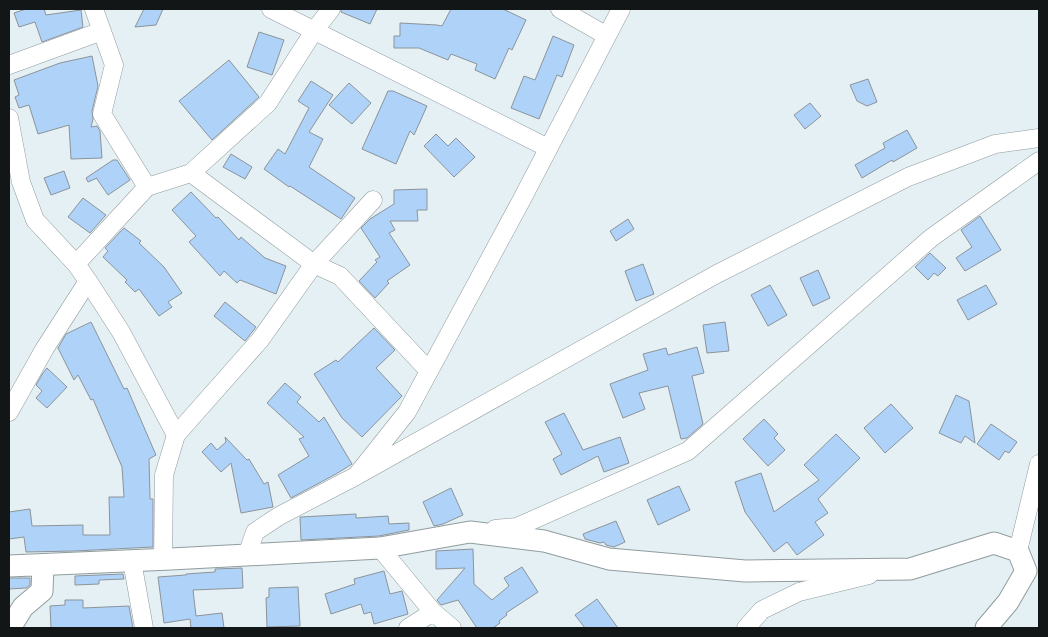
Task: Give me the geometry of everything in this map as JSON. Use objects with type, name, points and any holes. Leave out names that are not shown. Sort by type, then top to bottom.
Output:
[{"type":"street","points":[[94,9],[114,65],[102,114],[147,187]]},
{"type":"street","points":[[271,9],[548,148]]},
{"type":"street","points":[[76,264],[147,187],[192,173],[268,103],[330,9]]},
{"type":"street","points":[[560,9],[606,36]]},
{"type":"street","points":[[356,476],[407,412],[621,9]]},
{"type":"street","points":[[9,64],[102,31]]},
{"type":"street","points":[[9,118],[15,181],[35,220],[76,264],[88,281],[121,332],[176,435]]},
{"type":"street","points":[[247,555],[255,532],[279,516],[356,476],[715,275],[908,177],[995,144],[1039,138]]},
{"type":"street","points":[[9,566],[380,548],[470,532],[517,527],[688,451],[931,238],[1039,162]]},
{"type":"street","points":[[192,173],[314,264],[340,276],[429,371]]},
{"type":"street","points":[[163,560],[164,475],[176,435],[260,340],[314,264],[373,200]]},
{"type":"street","points":[[9,412],[45,348],[88,281]]},
{"type":"street","points":[[986,628],[1008,602],[1026,571],[1018,551],[1039,464]]},
{"type":"street","points":[[470,532],[544,541],[609,559],[745,571],[899,569]]},
{"type":"street","points":[[746,628],[762,610],[800,592],[899,569],[994,543],[1018,551]]},
{"type":"street","points":[[380,548],[433,612],[452,628]]},
{"type":"street","points":[[132,561],[144,628]]},
{"type":"street","points":[[10,628],[22,607],[42,591],[43,565]]},
{"type":"street","points":[[408,628],[433,612]]},
{"type":"building","points":[[26,9],[44,9],[46,15],[81,10],[83,27],[42,42],[35,22],[19,27],[14,13]]},
{"type":"building","points":[[144,9],[163,9],[156,25],[135,27]]},
{"type":"building","points":[[341,9],[377,9],[370,24],[341,12]]},
{"type":"building","points":[[451,9],[503,9],[526,20],[512,50],[509,48],[495,79],[475,70],[477,64],[451,54],[448,60],[419,48],[394,48],[394,36],[400,36],[400,23],[442,26]]},
{"type":"building","points":[[259,32],[284,40],[272,75],[247,67]]},
{"type":"building","points":[[553,36],[574,45],[562,77],[557,75],[539,119],[511,108],[524,76],[535,80]]},
{"type":"building","points":[[92,56],[98,86],[92,111],[91,127],[97,126],[100,131],[102,158],[71,159],[69,125],[38,134],[29,105],[19,108],[15,97],[19,95],[14,80],[60,63]]},
{"type":"building","points":[[229,60],[259,97],[212,140],[179,101]]},
{"type":"building","points":[[868,79],[877,102],[867,106],[857,101],[850,85]]},
{"type":"building","points":[[311,81],[333,95],[309,132],[323,139],[309,167],[355,198],[341,219],[264,169],[278,149],[285,154],[309,108],[298,101]]},
{"type":"building","points":[[349,83],[371,103],[352,124],[329,105]]},
{"type":"building","points":[[388,91],[393,91],[427,106],[414,135],[410,131],[396,164],[362,149]]},
{"type":"building","points":[[810,103],[821,116],[805,129],[794,115]]},
{"type":"building","points":[[907,130],[917,148],[862,178],[855,165],[885,148],[883,143]]},
{"type":"building","points":[[436,134],[448,146],[456,138],[475,157],[454,177],[424,146]]},
{"type":"building","points":[[231,154],[252,167],[245,179],[223,167]]},
{"type":"building","points":[[113,160],[117,160],[130,180],[108,195],[97,178],[88,182],[86,178]]},
{"type":"building","points":[[64,171],[70,188],[51,195],[44,178]]},
{"type":"building","points":[[427,189],[427,210],[417,210],[418,221],[390,221],[395,230],[389,233],[410,265],[387,281],[389,283],[375,298],[359,281],[377,262],[375,260],[380,257],[361,228],[370,219],[394,204],[394,190]]},
{"type":"building","points":[[191,192],[239,240],[241,237],[265,258],[286,266],[276,294],[240,280],[237,283],[224,271],[220,276],[189,242],[196,236],[172,210]]},
{"type":"building","points":[[83,198],[106,215],[90,233],[68,217]]},
{"type":"building","points":[[980,216],[1001,250],[965,271],[956,258],[972,247],[961,230]]},
{"type":"building","points":[[628,219],[634,229],[616,241],[610,231]]},
{"type":"building","points":[[124,228],[141,241],[139,243],[164,267],[182,293],[168,302],[172,307],[159,316],[139,289],[135,292],[125,282],[127,280],[103,257],[108,251],[105,248]]},
{"type":"building","points":[[930,253],[946,268],[938,276],[934,273],[928,280],[915,267]]},
{"type":"building","points":[[643,264],[654,294],[636,301],[625,271]]},
{"type":"building","points":[[818,270],[830,298],[813,306],[800,278]]},
{"type":"building","points":[[770,285],[787,315],[768,326],[751,295]]},
{"type":"building","points":[[986,285],[997,304],[968,320],[957,300]]},
{"type":"building","points":[[225,302],[256,327],[245,341],[214,316]]},
{"type":"building","points":[[91,322],[124,389],[127,388],[156,455],[149,459],[150,499],[153,499],[153,547],[26,552],[24,537],[9,539],[9,512],[30,509],[32,526],[83,525],[83,535],[110,535],[109,497],[124,497],[122,467],[93,399],[91,400],[78,375],[74,380],[58,348],[66,334]]},
{"type":"building","points":[[725,322],[729,351],[707,353],[703,325]]},
{"type":"building","points":[[374,328],[395,350],[376,368],[402,396],[362,437],[342,418],[314,374],[336,360],[338,362]]},
{"type":"building","points":[[697,347],[704,373],[692,376],[703,424],[687,438],[681,439],[668,386],[639,393],[645,409],[623,418],[610,384],[648,370],[643,354],[666,348],[668,355]]},
{"type":"building","points":[[47,368],[67,387],[47,408],[36,398],[42,391],[36,385]]},
{"type":"building","points":[[285,383],[301,397],[297,402],[319,422],[324,417],[352,464],[291,498],[278,475],[309,456],[299,439],[304,437],[267,403]]},
{"type":"building","points":[[956,395],[969,401],[975,443],[965,436],[961,443],[939,433]]},
{"type":"building","points":[[891,404],[913,428],[885,453],[864,428]]},
{"type":"building","points":[[564,413],[583,450],[620,437],[629,463],[604,472],[598,456],[561,475],[553,459],[562,454],[545,422]]},
{"type":"building","points":[[764,419],[778,434],[774,438],[785,450],[768,466],[743,439]]},
{"type":"building","points":[[991,424],[1017,442],[1009,453],[1005,451],[999,460],[977,444]]},
{"type":"building","points":[[836,434],[860,458],[818,499],[828,513],[815,522],[824,535],[797,555],[787,542],[774,552],[745,512],[735,482],[761,473],[774,512],[819,480],[804,465]]},
{"type":"building","points":[[225,437],[247,460],[249,459],[264,484],[268,482],[273,507],[241,513],[231,463],[221,472],[202,452],[211,443],[217,450],[226,442]]},
{"type":"building","points":[[679,486],[690,510],[658,525],[647,500]]},
{"type":"building","points":[[451,488],[463,515],[434,526],[423,502]]},
{"type":"building","points":[[356,514],[356,518],[388,516],[389,524],[409,523],[409,530],[379,536],[301,540],[300,517]]},
{"type":"building","points":[[616,521],[625,542],[614,547],[606,545],[604,542],[600,543],[585,539],[583,534]]},
{"type":"building","points":[[473,549],[474,584],[492,600],[509,586],[504,578],[522,567],[538,592],[506,613],[507,615],[493,628],[477,628],[458,600],[441,605],[437,600],[465,568],[436,569],[436,551]]},
{"type":"building","points":[[242,568],[243,588],[193,590],[196,616],[222,613],[224,628],[191,628],[190,619],[164,623],[158,577],[215,572],[215,569]]},
{"type":"building","points":[[384,571],[390,594],[402,591],[408,614],[374,624],[371,612],[364,614],[361,604],[331,614],[325,594],[355,584],[354,579]]},
{"type":"building","points":[[123,574],[124,579],[99,580],[99,584],[75,585],[75,576]]},
{"type":"building","points":[[9,578],[30,578],[30,585],[26,588],[9,589]]},
{"type":"building","points":[[298,587],[300,626],[267,627],[266,598],[269,597],[269,588]]},
{"type":"building","points":[[597,599],[618,628],[585,628],[575,615]]},
{"type":"building","points":[[65,600],[83,600],[83,608],[129,606],[133,628],[51,628],[50,606],[65,605]]}]
